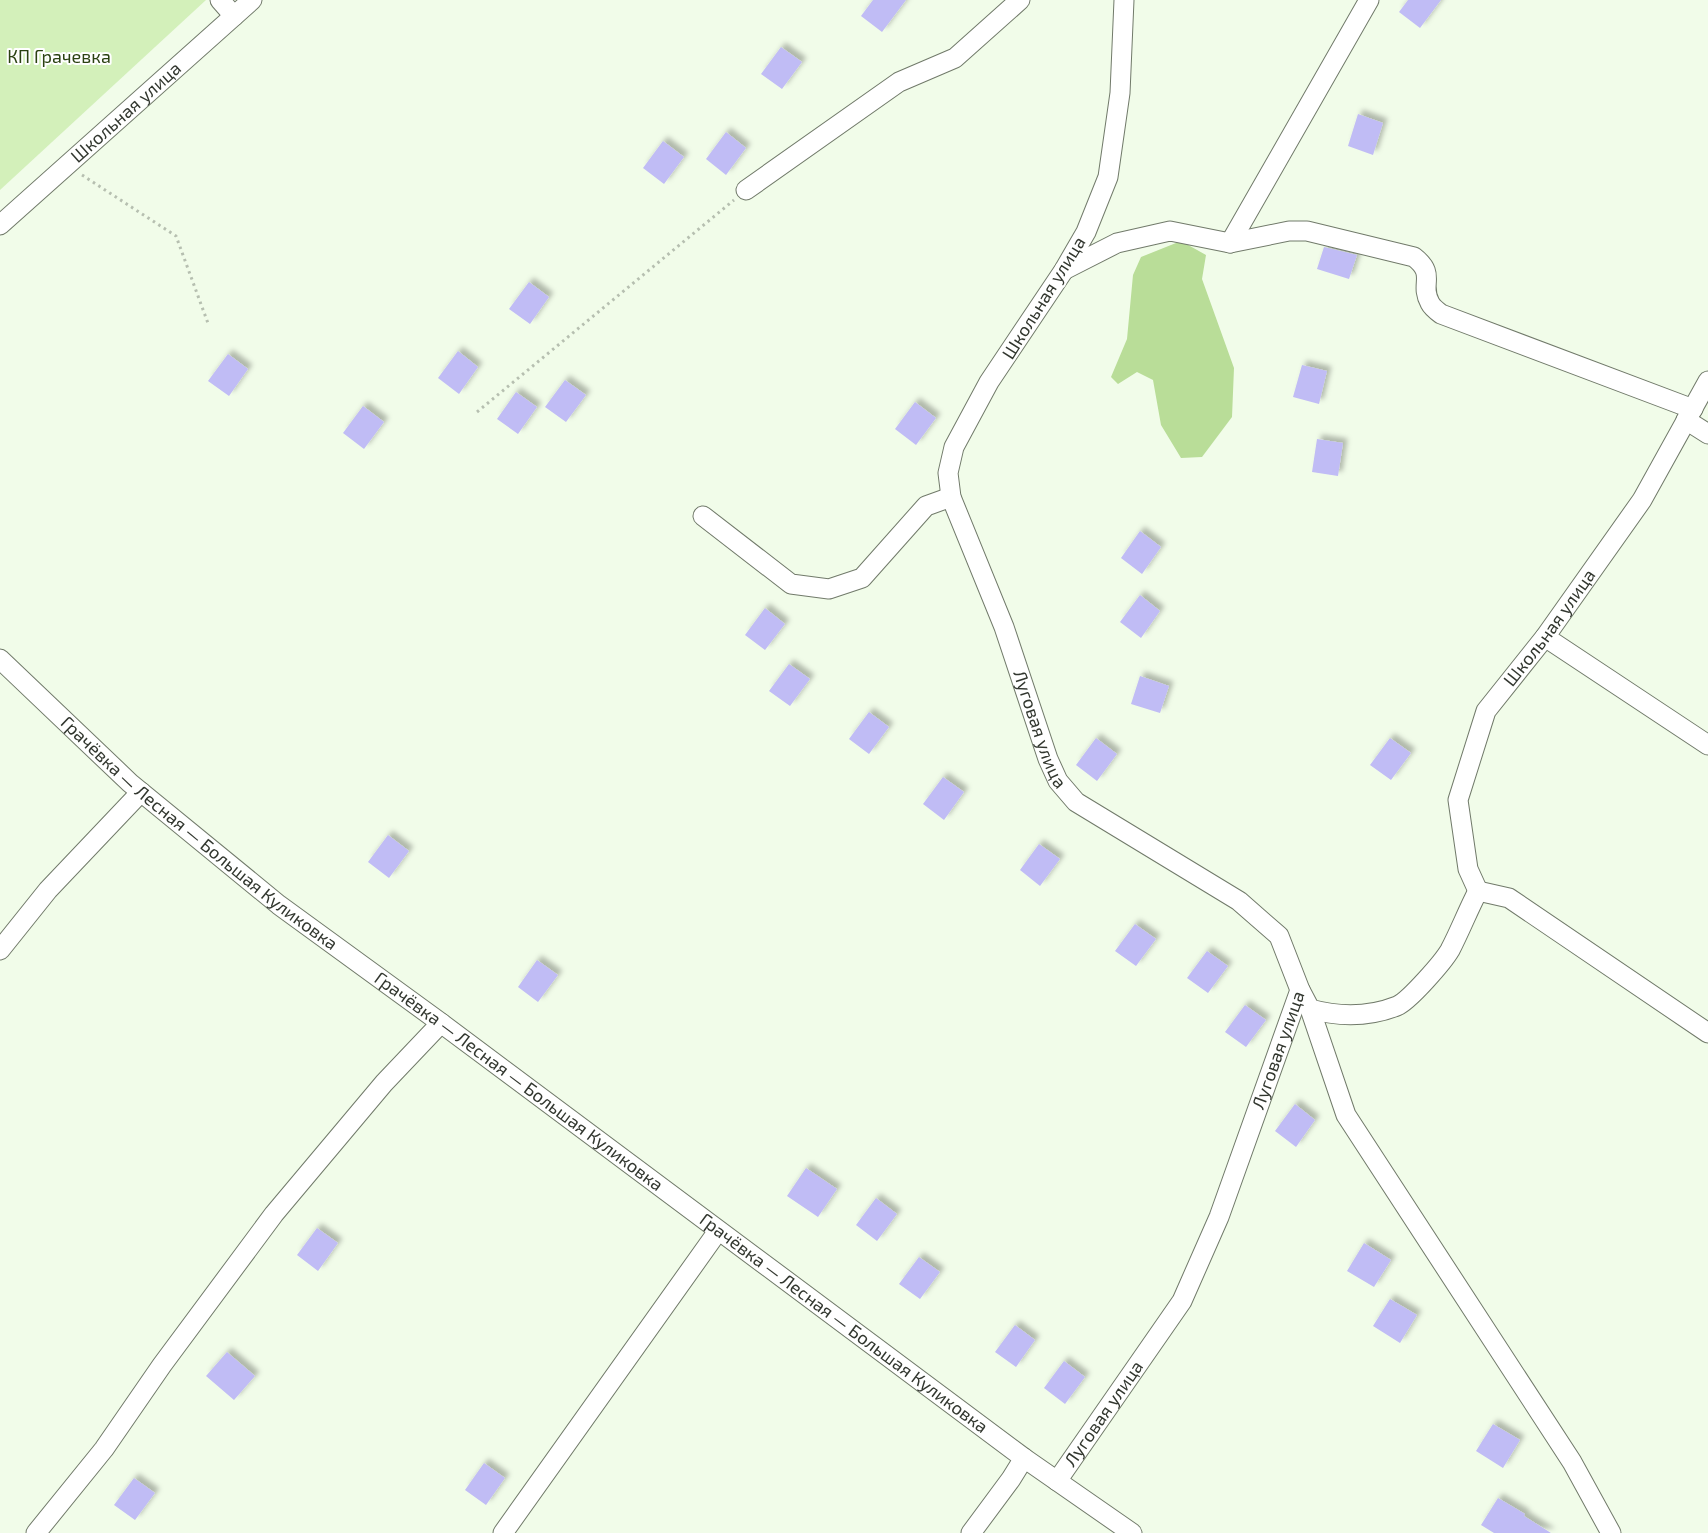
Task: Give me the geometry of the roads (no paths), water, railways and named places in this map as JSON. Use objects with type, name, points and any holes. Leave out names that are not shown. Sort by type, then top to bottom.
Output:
[{"type":"street","points":[[220,0],[234,16]]},
{"type":"street","name":"Школьная улица","points":[[0,224],[252,0]]},
{"type":"street","points":[[746,190],[899,82],[955,58],[1020,0]]},
{"type":"street","name":"Школьная улица","points":[[951,497],[948,473],[954,447],[989,382],[1064,270],[1086,232],[1108,177],[1120,92],[1124,0]]},
{"type":"street","points":[[1230,243],[1369,0]]},
{"type":"street","points":[[1064,270],[1117,243],[1170,231],[1230,243],[1289,231],[1307,231],[1414,257],[1423,264],[1427,273],[1426,293],[1430,305],[1441,314],[1690,414],[1708,434]]},
{"type":"street","name":"Школьная улица","points":[[1478,891],[1468,868],[1458,800],[1486,711],[1545,637],[1642,500],[1708,381]]},
{"type":"street","points":[[703,516],[792,584],[830,588],[862,578],[926,506],[951,497]]},
{"type":"street","name":"Луговая улица","points":[[951,497],[1004,627],[1048,759],[1058,781],[1076,802],[1239,902],[1279,936],[1300,990],[1219,1217],[1182,1301],[1058,1481],[1132,1533]]},
{"type":"street","points":[[1545,637],[1708,745]]},
{"type":"street","name":"Грачёвка — Лесная — Большая Куликовка","points":[[0,659],[141,792],[279,906],[441,1023],[718,1231],[1024,1458],[1058,1481]]},
{"type":"street","points":[[0,950],[48,890],[141,792]]},
{"type":"street","points":[[1310,1009],[1330,1014],[1362,1014],[1399,1005],[1428,979],[1449,952],[1478,891],[1509,898],[1708,1033]]},
{"type":"street","points":[[1300,990],[1310,1009],[1346,1115],[1572,1462],[1611,1533]]},
{"type":"street","points":[[36,1533],[104,1449],[179,1342],[274,1214],[384,1083],[441,1023]]},
{"type":"street","points":[[503,1533],[718,1231]]},
{"type":"street","points":[[971,1533],[1011,1479],[1024,1458]]},
{"type":"park label","name":"КП Грачевка","points":[[59,57]]}]
